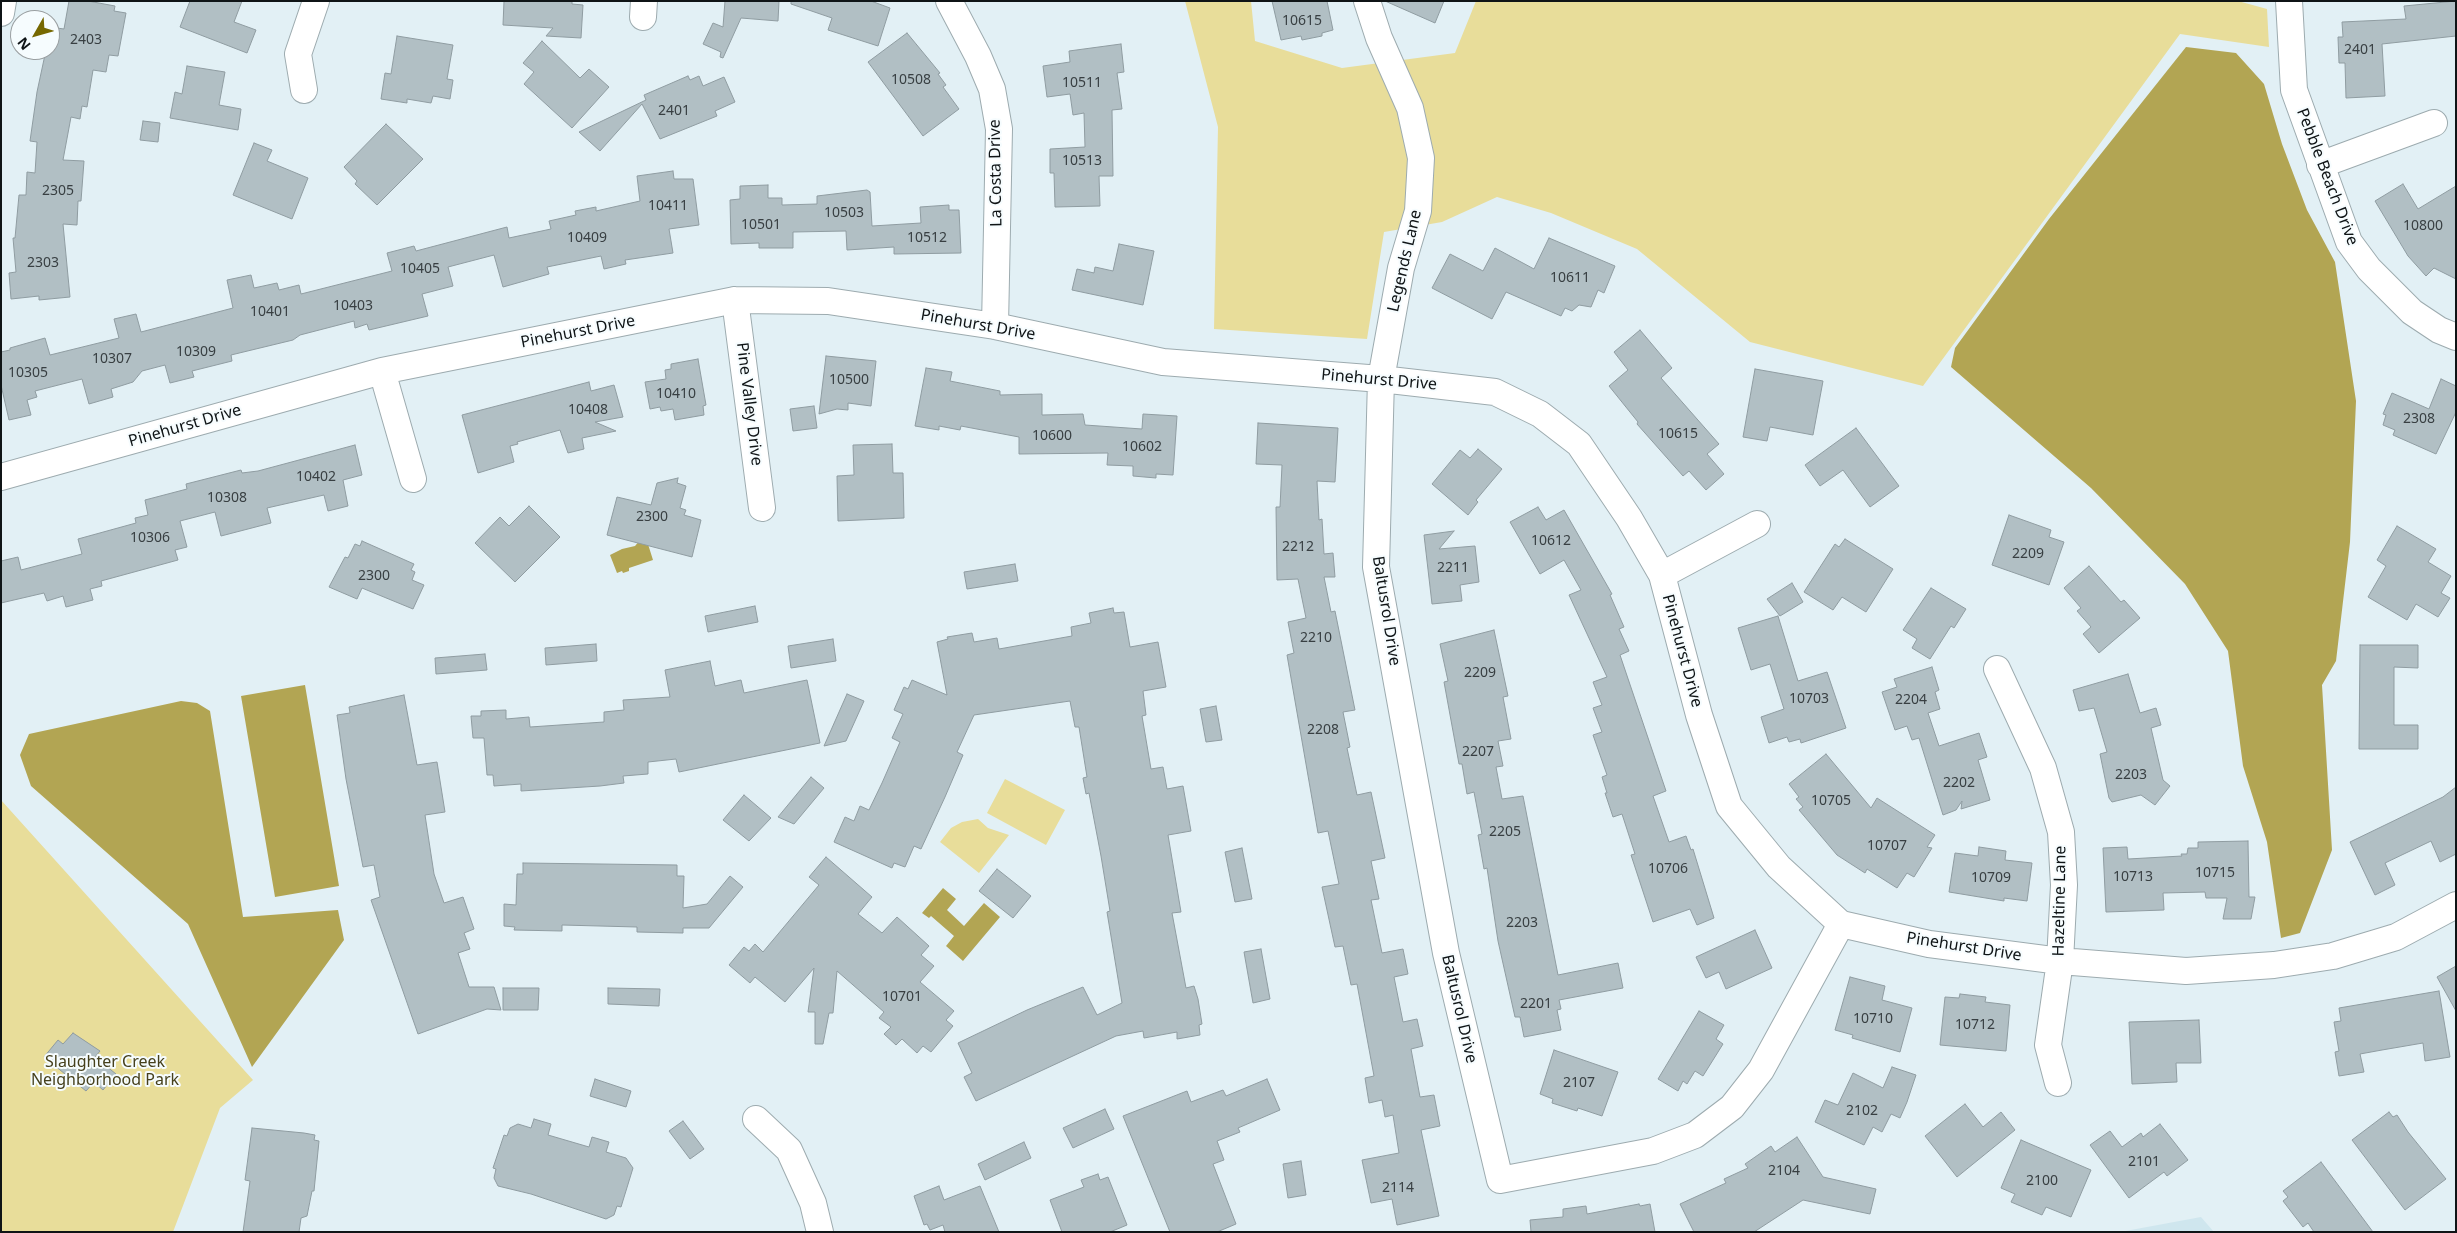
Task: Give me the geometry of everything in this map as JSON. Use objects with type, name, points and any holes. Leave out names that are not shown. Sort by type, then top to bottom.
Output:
[{"type":"street","points":[[1,13],[4,1]]},
{"type":"street","points":[[304,90],[298,54],[316,1]]},
{"type":"street","name":"La Costa Drive","points":[[949,1],[978,56],[992,88],[999,129],[995,326]]},
{"type":"street","name":"Legends Lane","points":[[1367,1],[1379,38],[1410,108],[1421,158],[1418,210],[1401,268],[1381,379]]},
{"type":"street","name":"Pebble Beach Drive","points":[[2289,1],[2294,90],[2349,242],[2369,269],[2412,312],[2439,330],[2456,337]]},
{"type":"street","points":[[2320,165],[2434,123]]},
{"type":"street","name":"Pinehurst Drive","points":[[1,477],[382,371],[735,300],[828,301],[995,326],[1163,362],[1381,379],[1495,392],[1540,414],[1579,444],[1629,518],[1662,576],[1699,715],[1730,806],[1779,867],[1842,924],[1929,944],[2060,961],[2186,971],[2274,965],[2333,956],[2396,936],[2456,905]]},
{"type":"street","name":"Pine Valley Drive","points":[[735,300],[762,508]]},
{"type":"street","points":[[382,371],[413,479]]},
{"type":"street","name":"Baltusrol Drive","points":[[1381,379],[1376,567],[1446,953],[1500,1180],[1653,1151],[1695,1135],[1732,1107],[1761,1070],[1842,924]]},
{"type":"street","points":[[1662,576],[1756,524]]},
{"type":"street","name":"Hazeltine Lane","points":[[1996,669],[2043,768],[2061,832],[2064,885],[2060,961],[2048,1045],[2058,1083]]},
{"type":"street","points":[[756,1119],[789,1150],[813,1203],[820,1232]]},
{"type":"shaded area","points":[[2186,47],[2236,53],[2264,84],[2282,144],[2307,210],[2335,262],[2356,401],[2350,542],[2336,661],[2322,685],[2332,850],[2300,933],[2281,938],[2267,842],[2243,766],[2228,651],[2185,584],[2091,488],[1951,367],[1955,348],[2049,219]]},
{"type":"shaded area","points":[[641,539],[647,541],[653,560],[629,568],[629,571],[617,573],[610,555],[622,549],[635,546]]},
{"type":"shaded area","points":[[305,685],[339,886],[275,897],[241,696]]},
{"type":"shaded area","points":[[181,701],[197,703],[210,711],[243,917],[338,910],[344,940],[252,1067],[188,924],[31,786],[20,755],[29,734]]},
{"type":"shaded area","points":[[943,888],[956,899],[947,910],[964,926],[984,903],[1000,917],[963,961],[946,946],[954,936],[931,916],[929,918],[922,913]]},
{"type":"shaded area","points":[[2201,1217],[2214,1232],[2120,1232]]},
{"type":"green space","points":[[1185,1],[1251,1],[1255,41],[1342,68],[1455,53],[1476,1],[2238,1],[2267,9],[2269,47],[2180,34],[1923,386],[1750,342],[1637,249],[1551,213],[1497,197],[1442,222],[1384,232],[1367,339],[1214,329],[1218,127]]},
{"type":"green space","points":[[1005,779],[1065,810],[1046,845],[987,813]]},
{"type":"green space","name":"Slaughter Creek Neighborhood Park","points":[[1,800],[253,1080],[220,1108],[173,1232],[1,1232]]},
{"type":"green space","points":[[978,819],[988,828],[1009,835],[979,873],[940,842],[951,828],[962,822]]},
{"type":"building","points":[[69,1],[88,1],[115,6],[114,11],[126,13],[118,56],[109,55],[106,72],[93,70],[87,107],[82,106],[80,119],[71,117],[63,160],[84,161],[81,201],[78,201],[77,225],[63,224],[70,297],[39,300],[39,296],[11,299],[9,273],[16,272],[13,238],[15,238],[19,195],[26,195],[27,172],[35,173],[37,142],[30,141],[37,92],[44,60],[60,60],[60,28],[64,29]]},
{"type":"building","points":[[190,1],[242,1],[234,22],[256,30],[247,53],[180,27]]},
{"type":"building","points":[[504,1],[572,1],[572,4],[583,5],[581,38],[546,36],[553,28],[503,25]]},
{"type":"building","points":[[725,1],[779,1],[778,21],[741,18],[723,58],[720,57],[721,52],[703,44],[713,23],[723,27]]},
{"type":"building","points":[[791,1],[871,1],[890,8],[878,46],[828,30],[832,18],[791,4]]},
{"type":"building","points":[[1272,1],[1327,1],[1333,30],[1322,33],[1322,36],[1302,40],[1301,36],[1281,40]]},
{"type":"building","points":[[1385,1],[1444,1],[1435,23]]},
{"type":"building","points":[[2456,1],[2456,36],[2382,44],[2385,96],[2346,98],[2345,63],[2339,63],[2338,37],[2343,37],[2342,22],[2406,19],[2404,6]]},
{"type":"building","points":[[907,33],[940,73],[938,74],[946,85],[943,87],[959,109],[923,136],[868,62]]},
{"type":"building","points":[[397,36],[453,45],[447,79],[453,80],[450,99],[433,96],[431,103],[407,99],[407,103],[381,99],[385,73],[391,74]]},
{"type":"building","points":[[542,41],[580,78],[589,69],[609,87],[572,128],[524,84],[534,72],[523,63]]},
{"type":"building","points":[[1121,44],[1124,72],[1117,73],[1122,109],[1112,110],[1113,176],[1099,176],[1100,206],[1055,207],[1054,173],[1050,173],[1050,149],[1085,147],[1084,113],[1073,115],[1070,94],[1047,97],[1043,66],[1070,62],[1069,51]]},
{"type":"building","points":[[187,66],[225,72],[219,105],[241,109],[238,130],[170,118],[175,92],[182,94]]},
{"type":"building","points":[[688,76],[690,80],[699,76],[703,86],[724,77],[735,102],[715,111],[717,116],[660,139],[642,104],[600,151],[579,132],[646,100],[644,95]]},
{"type":"building","points":[[143,121],[160,123],[158,142],[140,140]]},
{"type":"building","points":[[386,124],[423,159],[377,205],[355,184],[357,181],[344,167]]},
{"type":"building","points":[[254,143],[272,150],[267,161],[308,178],[292,219],[233,195]]},
{"type":"building","points":[[673,171],[674,179],[693,179],[699,225],[669,229],[673,253],[625,260],[626,264],[604,269],[601,256],[547,267],[549,274],[503,287],[494,255],[448,267],[453,286],[422,294],[428,316],[369,330],[367,324],[355,328],[354,321],[300,335],[293,340],[231,355],[232,361],[192,371],[194,377],[170,383],[165,365],[142,371],[133,382],[111,389],[113,397],[89,404],[82,379],[35,391],[37,397],[27,400],[31,415],[9,420],[1,385],[1,352],[10,350],[10,348],[45,338],[50,355],[119,338],[114,319],[136,314],[141,332],[233,308],[227,280],[251,275],[254,288],[277,283],[279,290],[299,285],[301,294],[392,271],[387,253],[414,246],[416,251],[507,227],[509,238],[551,229],[549,221],[576,215],[575,211],[596,207],[596,211],[640,201],[637,176]]},
{"type":"building","points":[[2403,184],[2418,209],[2456,186],[2456,279],[2434,268],[2426,276],[2408,256],[2375,201]]},
{"type":"building","points":[[768,185],[768,198],[782,198],[782,205],[817,204],[817,196],[867,190],[870,192],[872,226],[921,223],[920,207],[949,205],[949,210],[959,210],[961,253],[894,254],[894,247],[847,250],[846,231],[793,232],[793,248],[759,248],[759,243],[731,244],[730,200],[740,199],[740,186]]},
{"type":"building","points":[[1549,238],[1615,266],[1604,293],[1598,290],[1591,307],[1579,305],[1572,311],[1565,308],[1561,316],[1506,292],[1492,319],[1432,288],[1450,254],[1483,271],[1495,248],[1534,269]]},
{"type":"building","points":[[1119,244],[1154,251],[1143,305],[1072,290],[1077,269],[1094,273],[1095,267],[1113,271]]},
{"type":"building","points":[[1640,330],[1672,368],[1661,378],[1719,444],[1707,454],[1724,474],[1706,490],[1689,471],[1683,476],[1637,424],[1638,422],[1609,386],[1628,370],[1614,352]]},
{"type":"building","points":[[826,356],[876,361],[871,406],[848,403],[848,410],[837,409],[819,414]]},
{"type":"building","points":[[698,359],[706,405],[703,406],[704,415],[675,420],[673,409],[661,411],[660,407],[650,409],[645,382],[666,379],[665,370],[671,369],[671,364]]},
{"type":"building","points":[[926,368],[952,372],[950,381],[1000,391],[1000,395],[1042,394],[1042,415],[1083,414],[1085,425],[1142,429],[1143,414],[1177,416],[1173,475],[1156,474],[1156,478],[1133,476],[1133,466],[1107,465],[1108,453],[1019,454],[1019,437],[961,426],[960,430],[939,426],[939,430],[915,426]]},
{"type":"building","points":[[1755,369],[1823,381],[1813,435],[1770,427],[1767,441],[1743,437]]},
{"type":"building","points":[[2441,379],[2456,386],[2456,412],[2436,454],[2393,435],[2395,430],[2383,425],[2386,415],[2383,414],[2392,393],[2429,409]]},
{"type":"building","points":[[589,382],[591,391],[614,385],[623,417],[595,422],[616,431],[582,438],[584,449],[568,453],[560,430],[517,442],[518,444],[510,446],[514,462],[478,473],[462,415]]},
{"type":"building","points":[[814,406],[817,428],[793,431],[790,409]]},
{"type":"building","points":[[1258,423],[1338,428],[1335,482],[1317,481],[1319,520],[1322,519],[1324,554],[1333,553],[1335,577],[1324,577],[1331,612],[1335,611],[1355,710],[1343,712],[1350,747],[1347,748],[1357,795],[1371,792],[1385,858],[1371,861],[1379,899],[1371,900],[1382,953],[1403,949],[1408,974],[1394,977],[1403,1022],[1417,1019],[1423,1046],[1411,1049],[1420,1097],[1434,1095],[1440,1126],[1421,1130],[1439,1216],[1397,1225],[1392,1199],[1371,1203],[1362,1160],[1399,1153],[1393,1115],[1385,1117],[1382,1100],[1369,1103],[1365,1078],[1374,1076],[1357,984],[1351,985],[1343,946],[1335,947],[1322,887],[1339,884],[1328,831],[1318,833],[1287,655],[1294,653],[1288,622],[1306,618],[1298,579],[1277,580],[1276,507],[1280,507],[1282,465],[1256,464]]},
{"type":"building","points":[[1856,428],[1899,486],[1870,507],[1843,470],[1820,486],[1805,465]]},
{"type":"building","points":[[892,444],[893,473],[903,473],[904,518],[838,521],[837,476],[854,475],[853,445]]},
{"type":"building","points":[[355,445],[362,475],[343,480],[348,506],[328,511],[324,495],[267,508],[271,523],[221,536],[215,512],[180,521],[187,547],[175,550],[178,560],[101,581],[102,586],[90,589],[93,600],[66,607],[63,596],[47,601],[44,593],[1,603],[1,561],[18,557],[21,570],[82,554],[78,539],[136,523],[135,518],[148,515],[145,500],[187,489],[186,484],[241,470],[242,473],[258,471]]},
{"type":"building","points":[[1478,449],[1502,469],[1476,500],[1478,502],[1468,515],[1432,484],[1460,450],[1470,458]]},
{"type":"building","points":[[678,478],[677,483],[686,486],[680,508],[686,510],[684,515],[701,520],[692,557],[607,535],[617,497],[651,505],[657,483]]},
{"type":"building","points":[[529,506],[560,537],[515,582],[475,543],[500,517],[509,526]]},
{"type":"building","points":[[1538,507],[1546,520],[1564,510],[1612,594],[1610,595],[1624,627],[1619,629],[1629,651],[1620,655],[1666,791],[1653,796],[1669,842],[1686,836],[1691,850],[1693,849],[1714,918],[1697,925],[1690,909],[1653,922],[1631,855],[1635,854],[1622,814],[1613,817],[1602,777],[1607,775],[1593,735],[1602,732],[1593,708],[1602,705],[1593,682],[1607,677],[1569,595],[1581,590],[1564,560],[1540,574],[1510,522]]},
{"type":"building","points":[[2009,515],[2051,530],[2049,537],[2064,542],[2049,585],[1992,565]]},
{"type":"building","points":[[2397,526],[2436,549],[2428,562],[2451,576],[2441,593],[2450,598],[2438,617],[2416,604],[2407,620],[2368,597],[2386,566],[2377,560]]},
{"type":"building","points":[[1454,531],[1439,549],[1475,546],[1479,582],[1460,585],[1462,601],[1432,604],[1424,535]]},
{"type":"building","points":[[1845,539],[1893,569],[1866,612],[1842,597],[1833,610],[1804,592],[1835,544],[1839,547]]},
{"type":"building","points":[[362,541],[414,564],[411,570],[415,572],[412,580],[424,585],[413,609],[362,588],[357,599],[329,587],[345,557],[348,558],[355,544],[360,546]]},
{"type":"building","points":[[1015,564],[1018,581],[967,589],[964,572]]},
{"type":"building","points":[[2089,566],[2121,602],[2124,600],[2140,618],[2099,653],[2083,634],[2091,627],[2077,611],[2081,608],[2064,588]]},
{"type":"building","points":[[1792,583],[1803,602],[1780,616],[1767,599]]},
{"type":"building","points":[[1931,588],[1966,609],[1954,628],[1951,626],[1930,659],[1912,648],[1917,639],[1903,630]]},
{"type":"building","points":[[755,606],[758,622],[708,632],[705,616]]},
{"type":"building","points":[[1113,608],[1114,613],[1124,612],[1130,647],[1158,642],[1166,687],[1143,691],[1146,715],[1142,716],[1151,769],[1163,767],[1167,789],[1183,786],[1191,831],[1168,835],[1181,912],[1172,913],[1186,988],[1194,986],[1198,999],[1202,1024],[1199,1025],[1200,1035],[1177,1039],[1177,1032],[1144,1038],[1143,1031],[1116,1036],[976,1101],[964,1077],[972,1073],[958,1043],[1027,1010],[1083,987],[1097,1015],[1122,1003],[1107,912],[1110,911],[1101,856],[1089,793],[1086,794],[1083,778],[1087,777],[1079,727],[1075,727],[1070,701],[974,715],[957,752],[963,755],[945,797],[921,849],[914,846],[905,867],[894,863],[892,868],[834,842],[845,817],[854,821],[860,806],[869,810],[882,783],[900,742],[892,738],[903,714],[894,710],[904,687],[908,689],[912,680],[947,695],[937,642],[948,639],[947,637],[972,633],[974,642],[997,638],[999,649],[1072,636],[1071,627],[1091,623],[1089,613]]},
{"type":"building","points":[[1778,616],[1798,681],[1827,672],[1846,728],[1801,743],[1800,739],[1789,742],[1787,737],[1769,743],[1761,717],[1784,709],[1770,664],[1751,670],[1738,628]]},
{"type":"building","points":[[1494,630],[1508,696],[1503,697],[1511,739],[1498,741],[1503,766],[1496,767],[1502,799],[1523,796],[1558,975],[1618,963],[1623,988],[1559,1000],[1561,1009],[1557,1010],[1561,1030],[1524,1037],[1520,1017],[1515,1017],[1498,941],[1487,868],[1484,869],[1478,835],[1482,834],[1474,792],[1467,794],[1462,764],[1459,764],[1444,682],[1448,681],[1440,644]]},
{"type":"building","points":[[833,639],[836,661],[791,668],[788,646]]},
{"type":"building","points":[[596,644],[597,661],[546,665],[545,648]]},
{"type":"building","points":[[2360,645],[2418,645],[2418,668],[2394,667],[2394,725],[2418,725],[2418,749],[2359,749]]},
{"type":"building","points":[[485,654],[487,670],[436,674],[435,658]]},
{"type":"building","points":[[710,661],[715,686],[741,680],[744,693],[807,680],[820,743],[679,772],[676,759],[648,762],[648,774],[623,776],[624,783],[600,786],[521,791],[521,784],[494,786],[493,775],[487,775],[484,738],[473,738],[471,716],[481,716],[481,711],[506,710],[506,719],[529,717],[530,727],[604,722],[604,712],[624,710],[623,700],[670,697],[665,670]]},
{"type":"building","points":[[1932,667],[1939,690],[1935,692],[1940,709],[1928,713],[1939,746],[1979,733],[1987,757],[1978,760],[1990,800],[1961,809],[1962,801],[1956,810],[1943,815],[1919,738],[1912,740],[1907,726],[1895,730],[1882,692],[1897,687],[1894,679]]},
{"type":"building","points":[[2128,674],[2140,713],[2156,708],[2161,725],[2151,728],[2163,780],[2170,786],[2155,805],[2141,795],[2112,802],[2109,798],[2100,754],[2107,752],[2094,708],[2079,711],[2073,690]]},
{"type":"building","points":[[847,694],[864,701],[846,741],[824,746]]},
{"type":"building","points":[[404,695],[417,765],[437,762],[445,812],[425,815],[434,874],[444,903],[463,897],[474,929],[464,933],[470,949],[458,953],[469,987],[494,987],[501,1010],[487,1009],[418,1034],[371,900],[380,897],[374,865],[363,867],[346,779],[337,715],[350,713],[349,707]]},
{"type":"building","points":[[1216,706],[1222,740],[1206,742],[1200,709]]},
{"type":"building","points":[[1826,754],[1871,808],[1877,798],[1935,835],[1927,847],[1932,848],[1914,877],[1907,873],[1897,888],[1867,869],[1865,873],[1837,855],[1799,810],[1803,807],[1796,799],[1799,797],[1789,784]]},
{"type":"building","points":[[811,777],[824,788],[794,824],[778,817]]},
{"type":"building","points":[[2456,787],[2456,854],[2440,862],[2431,841],[2385,863],[2395,885],[2375,895],[2350,842],[2443,797]]},
{"type":"building","points":[[744,795],[771,818],[749,841],[723,820]]},
{"type":"building","points":[[2248,841],[2249,897],[2255,897],[2251,919],[2223,919],[2227,898],[2206,898],[2205,892],[2163,893],[2164,910],[2106,912],[2103,848],[2127,847],[2128,859],[2182,856],[2181,854],[2187,854],[2188,848],[2198,848],[2198,842]]},
{"type":"building","points":[[1979,847],[2006,851],[2005,860],[2032,863],[2027,901],[2004,898],[2004,901],[1949,892],[1955,853],[1978,856]]},
{"type":"building","points":[[1242,848],[1252,899],[1235,902],[1225,852]]},
{"type":"building","points":[[826,857],[872,897],[858,914],[882,933],[897,917],[929,946],[921,955],[934,966],[920,982],[954,1011],[946,1020],[953,1026],[931,1052],[923,1046],[917,1053],[902,1039],[896,1045],[884,1034],[891,1027],[879,1018],[884,1012],[837,971],[833,1013],[829,1013],[823,1044],[815,1044],[815,1012],[808,1012],[814,968],[785,1002],[755,977],[750,983],[729,965],[744,947],[749,951],[755,944],[763,952],[819,885],[809,877]]},
{"type":"building","points":[[523,863],[677,865],[677,876],[684,876],[683,908],[707,904],[730,876],[743,887],[709,928],[683,928],[683,933],[637,932],[637,927],[562,925],[562,931],[514,930],[515,927],[504,926],[504,904],[516,905],[517,874],[523,874]]},
{"type":"building","points":[[997,869],[1031,896],[1013,918],[979,891]]},
{"type":"building","points":[[1755,930],[1772,968],[1726,989],[1719,972],[1706,978],[1696,957]]},
{"type":"building","points":[[1261,949],[1270,999],[1253,1003],[1244,952]]},
{"type":"building","points":[[2456,966],[2456,1011],[2437,977]]},
{"type":"building","points":[[1850,977],[1885,986],[1882,1000],[1912,1008],[1900,1052],[1852,1038],[1853,1035],[1835,1030]]},
{"type":"building","points":[[503,988],[539,988],[538,1010],[503,1010]]},
{"type":"building","points":[[608,988],[660,989],[659,1006],[608,1004]]},
{"type":"building","points":[[2439,991],[2450,1057],[2425,1061],[2423,1043],[2382,1050],[2360,1054],[2364,1072],[2339,1076],[2335,1052],[2339,1051],[2334,1022],[2341,1021],[2339,1008]]},
{"type":"building","points":[[1960,994],[1986,997],[1985,1002],[2010,1005],[2006,1051],[1940,1045],[1945,997],[1959,998]]},
{"type":"building","points":[[1699,1011],[1724,1025],[1716,1039],[1723,1044],[1703,1076],[1695,1071],[1687,1084],[1683,1081],[1678,1091],[1658,1079]]},
{"type":"building","points":[[2199,1020],[2201,1063],[2176,1063],[2177,1082],[2132,1084],[2129,1022]]},
{"type":"building","points":[[73,1033],[100,1051],[95,1057],[116,1074],[103,1090],[94,1082],[86,1091],[44,1057],[58,1040],[63,1044]]},
{"type":"building","points":[[1554,1050],[1618,1072],[1602,1116],[1578,1108],[1577,1111],[1552,1103],[1553,1099],[1540,1094]]},
{"type":"building","points":[[1892,1067],[1916,1075],[1907,1102],[1900,1118],[1891,1114],[1882,1132],[1873,1127],[1864,1145],[1815,1122],[1825,1100],[1838,1105],[1853,1073],[1883,1088]]},
{"type":"building","points":[[595,1079],[631,1091],[626,1107],[590,1096]]},
{"type":"building","points":[[1267,1079],[1280,1110],[1238,1128],[1240,1132],[1217,1141],[1224,1160],[1213,1164],[1236,1224],[1217,1232],[1170,1232],[1123,1116],[1187,1091],[1191,1102],[1223,1090],[1226,1096]]},
{"type":"building","points":[[1965,1104],[1983,1127],[2001,1112],[2015,1130],[1957,1177],[1925,1136]]},
{"type":"building","points":[[1105,1109],[1114,1129],[1073,1148],[1063,1128]]},
{"type":"building","points":[[2389,1112],[2393,1117],[2397,1115],[2408,1132],[2446,1179],[2405,1210],[2352,1140]]},
{"type":"building","points":[[534,1119],[551,1124],[548,1135],[589,1147],[592,1137],[609,1142],[606,1152],[626,1158],[633,1168],[621,1207],[617,1206],[614,1215],[606,1219],[531,1194],[498,1186],[494,1178],[496,1169],[493,1168],[504,1135],[507,1136],[510,1128],[518,1124],[531,1128]]},
{"type":"building","points":[[683,1121],[704,1149],[690,1159],[669,1131]]},
{"type":"building","points":[[2160,1124],[2188,1160],[2167,1176],[2164,1172],[2129,1198],[2090,1145],[2110,1131],[2122,1147],[2141,1133],[2143,1137]]},
{"type":"building","points":[[252,1128],[315,1135],[314,1140],[319,1141],[314,1191],[312,1191],[307,1216],[301,1218],[299,1232],[243,1232],[250,1181],[245,1180]]},
{"type":"building","points":[[1797,1137],[1823,1177],[1876,1189],[1870,1214],[1803,1200],[1754,1232],[1694,1232],[1680,1204],[1726,1183],[1724,1179],[1748,1168],[1745,1164],[1771,1146],[1775,1152]]},
{"type":"building","points":[[2021,1140],[2091,1170],[2071,1217],[2046,1207],[2042,1215],[2011,1202],[2015,1194],[2001,1188]]},
{"type":"building","points":[[1024,1142],[1031,1158],[985,1180],[978,1164]]},
{"type":"building","points":[[1301,1161],[1306,1195],[1288,1198],[1283,1164]]},
{"type":"building","points":[[2321,1162],[2373,1232],[2314,1232],[2308,1223],[2303,1227],[2283,1201],[2288,1197],[2283,1191]]},
{"type":"building","points":[[1098,1174],[1100,1180],[1108,1177],[1127,1225],[1110,1232],[1062,1232],[1050,1200],[1084,1187],[1081,1180]]},
{"type":"building","points":[[939,1186],[944,1200],[980,1186],[999,1232],[945,1232],[943,1225],[930,1230],[927,1224],[924,1225],[914,1196]]},
{"type":"building","points":[[1639,1204],[1640,1206],[1650,1204],[1655,1232],[1531,1232],[1530,1220],[1563,1217],[1563,1209],[1586,1206],[1587,1214]]}]
